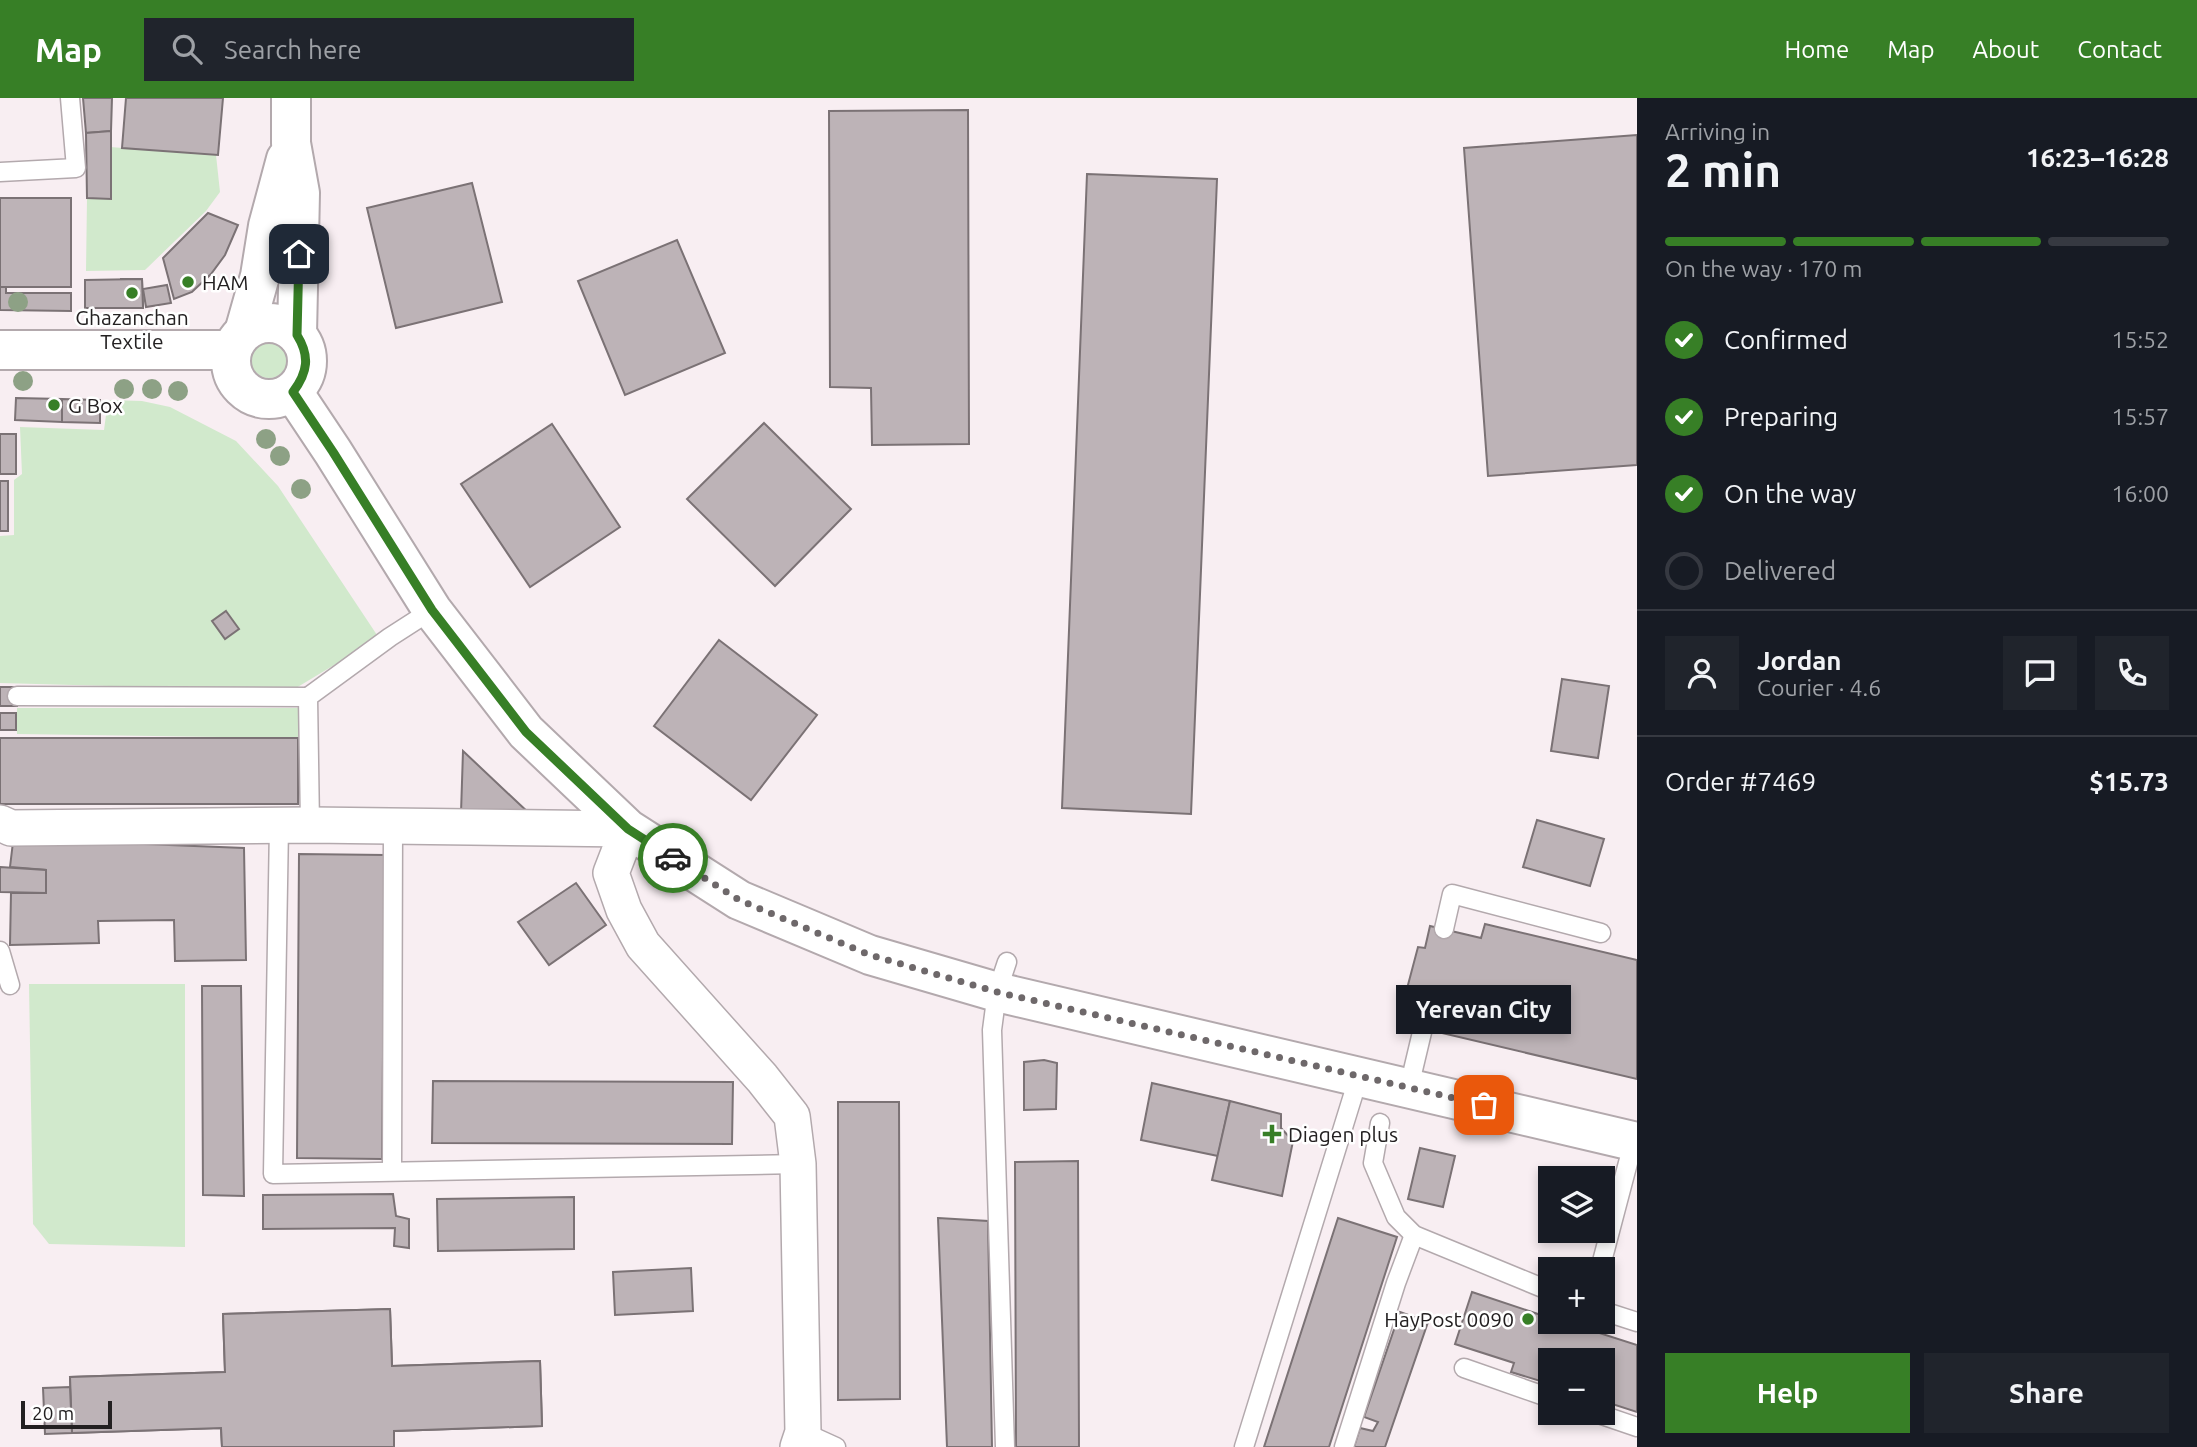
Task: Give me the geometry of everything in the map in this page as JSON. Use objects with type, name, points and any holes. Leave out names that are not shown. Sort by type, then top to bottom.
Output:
[{"type":"main road","points":[[291,98],[291,143],[300,193],[297,335]]},
{"type":"main road","points":[[0,351],[238,340],[263,323],[276,323],[288,327],[297,335],[304,345],[307,357],[306,369],[293,392],[269,399],[256,397],[245,391],[235,380],[231,365],[238,340],[260,276],[268,226],[291,143]]},
{"type":"main road","points":[[293,392],[432,610],[526,732],[628,829],[739,900],[870,955],[1002,977],[1359,1076],[1636,1140]]},
{"type":"street","points":[[0,823],[11,828],[393,825],[628,829],[611,873],[624,910],[643,945],[762,1078],[792,1116],[798,1164],[800,1439]]},
{"type":"lane","points":[[0,172],[76,168],[70,98]]},
{"type":"lane","points":[[17,696],[308,697],[432,610]]},
{"type":"lane","points":[[308,697],[294,825],[273,1174],[798,1164]]},
{"type":"lane","points":[[392,1171],[393,825]]},
{"type":"lane","points":[[1444,929],[1452,894],[1601,933]]},
{"type":"lane","points":[[0,951],[10,985]]},
{"type":"lane","points":[[1002,977],[992,1030],[1004,1447]]},
{"type":"lane","points":[[1409,1087],[1423,1028]]},
{"type":"lane","points":[[1244,1447],[1359,1076]]},
{"type":"lane","points":[[1380,1123],[1373,1163],[1396,1217],[1414,1236],[1538,1286]]},
{"type":"lane","points":[[1603,1257],[1636,1140]]},
{"type":"lane","points":[[1344,1447],[1396,1283],[1414,1236]]},
{"type":"lane","points":[[1615,1315],[1637,1322]]},
{"type":"lane","points":[[1464,1368],[1538,1394]]},
{"type":"lane","points":[[1615,1420],[1637,1427]]},
{"type":"lane","points":[[800,1439],[836,1447]]},
{"type":"green space","points":[[110,147],[216,155],[220,192],[206,211],[145,270],[86,271],[87,198],[111,198]]},
{"type":"green space","points":[[269,342],[282,347],[287,360],[282,373],[269,378],[256,373],[251,360],[256,347]]},
{"type":"green space","points":[[108,400],[142,401],[170,407],[236,441],[278,486],[379,638],[291,691],[0,683],[0,536],[14,535],[14,480],[22,474],[20,427],[104,430]]},
{"type":"green space","points":[[17,708],[298,708],[298,738],[17,734]]},
{"type":"green space","points":[[29,984],[185,984],[185,1247],[49,1244],[33,1224]]},
{"type":"building","points":[[83,98],[112,98],[111,131],[86,133]]},
{"type":"building","points":[[126,98],[223,98],[218,155],[122,148]]},
{"type":"building","points":[[968,110],[969,444],[872,445],[871,388],[830,387],[829,111]]},
{"type":"building","points":[[111,131],[111,199],[87,198],[86,133]]},
{"type":"building","points":[[1637,135],[1637,465],[1488,476],[1464,148]]},
{"type":"building","points":[[1087,174],[1217,179],[1191,814],[1062,808]]},
{"type":"building","points":[[472,183],[502,302],[396,328],[367,208]]},
{"type":"building","points":[[0,198],[71,198],[71,287],[0,287]]},
{"type":"building","points":[[208,213],[238,225],[225,255],[211,274],[192,292],[174,299],[163,258]]},
{"type":"building","points":[[677,240],[725,353],[625,395],[578,281]]},
{"type":"building","name":"Ghazanchan Textile","points":[[121,279],[142,279],[143,308],[121,308]]},
{"type":"building","points":[[142,279],[143,308],[85,308],[85,280]]},
{"type":"building","points":[[167,285],[171,303],[146,307],[143,289]]},
{"type":"building","points":[[0,287],[6,287],[6,293],[71,293],[71,311],[0,310]]},
{"type":"building","points":[[16,398],[62,399],[62,422],[15,420]]},
{"type":"building","points":[[62,399],[100,400],[100,423],[62,422]]},
{"type":"building","points":[[764,423],[851,509],[775,586],[687,499]]},
{"type":"building","points":[[552,424],[620,527],[530,587],[461,484]]},
{"type":"building","points":[[0,434],[16,434],[16,474],[0,474]]},
{"type":"building","points":[[0,481],[8,481],[8,531],[0,531]]},
{"type":"building","points":[[226,611],[239,629],[225,639],[212,621]]},
{"type":"building","points":[[719,640],[817,715],[751,800],[654,726]]},
{"type":"building","points":[[1562,679],[1609,686],[1598,758],[1551,751]]},
{"type":"building","points":[[0,687],[16,687],[17,706],[0,706]]},
{"type":"building","points":[[0,713],[16,713],[16,730],[0,730]]},
{"type":"building","points":[[0,738],[298,738],[298,804],[0,804]]},
{"type":"building","points":[[463,751],[532,816],[461,813]]},
{"type":"building","points":[[1537,820],[1604,839],[1590,886],[1523,867]]},
{"type":"building","points":[[44,840],[244,848],[246,960],[175,961],[174,920],[98,921],[99,943],[10,945],[11,893],[46,893],[46,870],[10,867],[13,842]]},
{"type":"building","points":[[299,854],[385,855],[382,1159],[297,1158]]},
{"type":"building","points":[[0,867],[46,870],[46,893],[0,892]]},
{"type":"building","points":[[576,883],[606,925],[549,965],[518,922]]},
{"type":"building","points":[[1485,924],[1637,960],[1637,1079],[1408,1025],[1413,1002],[1404,1000],[1418,947],[1425,948],[1430,926],[1481,938]]},
{"type":"building","points":[[202,986],[241,986],[244,1196],[203,1195]]},
{"type":"building","points":[[1044,1060],[1057,1063],[1056,1109],[1024,1110],[1024,1062]]},
{"type":"building","points":[[433,1081],[733,1082],[732,1144],[432,1143]]},
{"type":"building","points":[[1152,1083],[1230,1101],[1218,1156],[1141,1140]]},
{"type":"building","points":[[1230,1101],[1281,1114],[1281,1128],[1293,1141],[1282,1196],[1212,1180]]},
{"type":"building","points":[[838,1102],[899,1102],[900,1399],[838,1400]]},
{"type":"building","points":[[1420,1148],[1455,1156],[1443,1207],[1408,1199]]},
{"type":"building","points":[[1078,1161],[1079,1447],[1016,1447],[1015,1162]]},
{"type":"building","points":[[393,1194],[396,1216],[409,1219],[409,1248],[394,1246],[395,1228],[263,1229],[263,1195]]},
{"type":"building","points":[[574,1197],[574,1249],[438,1251],[437,1199]]},
{"type":"building","points":[[938,1218],[988,1221],[992,1447],[947,1447]]},
{"type":"building","points":[[1338,1218],[1397,1237],[1329,1447],[1264,1447]]},
{"type":"building","points":[[691,1268],[693,1311],[615,1315],[613,1272]]},
{"type":"building","points":[[1472,1292],[1538,1314],[1538,1334],[1603,1334],[1637,1345],[1637,1412],[1615,1405],[1615,1348],[1538,1348],[1538,1380],[1511,1372],[1514,1363],[1455,1344]]},
{"type":"building","points":[[390,1309],[392,1366],[540,1361],[542,1426],[394,1431],[394,1447],[222,1447],[221,1428],[72,1433],[70,1377],[225,1372],[223,1314]],"holes":[[[373,1369],[376,1421],[241,1427],[239,1375]]]},
{"type":"building","points":[[390,1309],[392,1366],[540,1361],[542,1426],[394,1431],[394,1447],[222,1447],[221,1428],[72,1433],[70,1377],[225,1372],[223,1314]]},
{"type":"building","points":[[1400,1312],[1428,1322],[1385,1447],[1354,1447],[1360,1428],[1373,1431],[1378,1422],[1364,1417]]},
{"type":"building","points":[[70,1387],[72,1433],[45,1434],[43,1388]]},
{"type":"way so far","points":[[673,858],[739,900],[870,955],[997,992],[1484,1105]]},
{"type":"place","name":"HAM","points":[[188,282]]},
{"type":"place","name":"Ghazanchan Textile","points":[[132,293]]},
{"type":"place","name":"G Box","points":[[54,405]]},
{"type":"place","name":"Yerevan City","points":[[1484,1105]]},
{"type":"place","name":"Diagen plus","points":[[1272,1134]]},
{"type":"place","name":"HayPost 0090","points":[[1528,1319]]},
{"type":"route","points":[[299,254],[297,335],[304,345],[307,357],[306,369],[293,392],[432,610],[526,732],[628,829],[673,858]]}]
